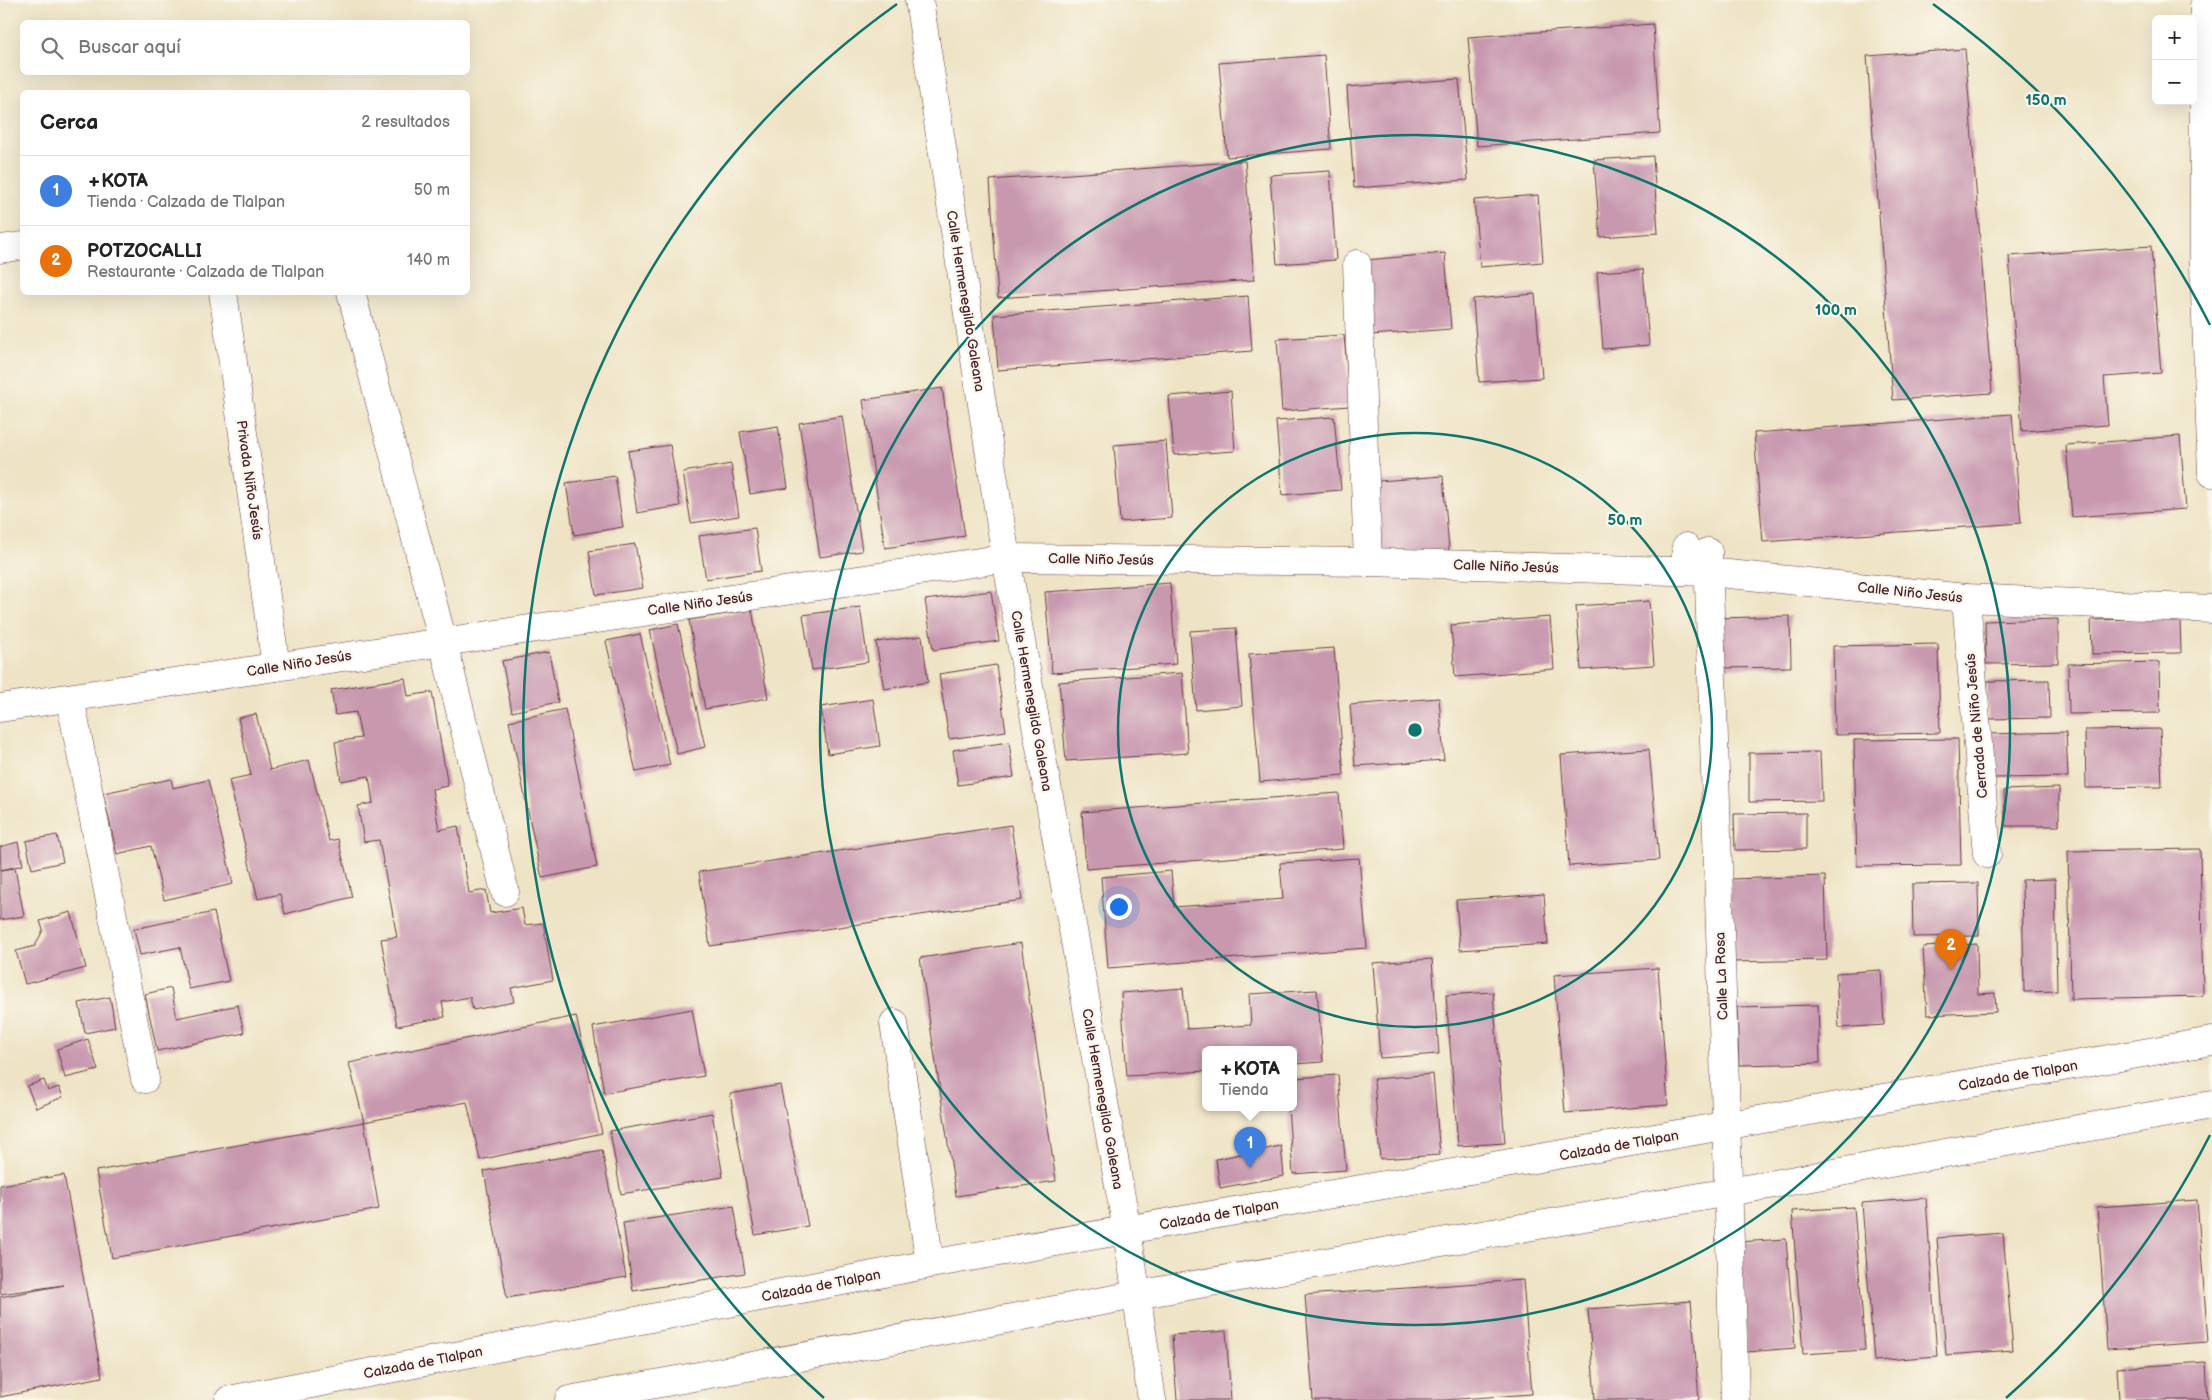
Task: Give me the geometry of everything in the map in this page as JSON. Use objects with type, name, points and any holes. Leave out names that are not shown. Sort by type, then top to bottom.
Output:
[{"type":"street","name":"Calle Hermenegildo Galeana","points":[[919,0],[1006,558],[1127,1230],[1152,1400]]},
{"type":"street","points":[[2204,6],[2204,266],[2212,473]]},
{"type":"street","points":[[0,249],[20,246]]},
{"type":"street","points":[[1357,264],[1368,562]]},
{"type":"street","name":"Privada Niño Jesús","points":[[223,295],[276,667]]},
{"type":"street","points":[[353,295],[443,642],[505,892]]},
{"type":"street","name":"Calle Niño Jesús","points":[[0,708],[1006,558],[1368,562],[1697,561],[1966,598],[2212,609]]},
{"type":"street","name":"Calle La Rosa","points":[[1697,561],[1729,1192],[1735,1400]]},
{"type":"street","name":"Cerrada de Niño Jesús","points":[[1966,598],[1987,854]]},
{"type":"street","points":[[70,698],[145,1079]]},
{"type":"street","points":[[894,1023],[930,1264]]},
{"type":"street","name":"Calzada de Tlalpan","points":[[229,1400],[930,1264],[2212,1041]]},
{"type":"street","points":[[569,1400],[1136,1295],[1729,1192],[2212,1105]]},
{"type":"building","points":[[1653,24],[1660,133],[1477,146],[1468,37]]},
{"type":"building","points":[[1965,49],[1992,393],[1893,400],[1867,56]]},
{"type":"building","points":[[1324,55],[1331,149],[1227,157],[1219,63]]},
{"type":"building","points":[[1459,79],[1468,180],[1354,188],[1347,87]]},
{"type":"building","points":[[1653,156],[1658,233],[1600,237],[1594,160]]},
{"type":"building","points":[[1245,161],[1254,280],[998,298],[990,180]]},
{"type":"building","points":[[1330,171],[1336,260],[1277,264],[1270,175]]},
{"type":"building","points":[[1538,195],[1543,262],[1480,267],[1474,200]]},
{"type":"building","points":[[2151,246],[2161,373],[2104,377],[2108,425],[2022,431],[2009,256]]},
{"type":"building","points":[[1445,253],[1451,329],[1371,335],[1366,260]]},
{"type":"building","points":[[1643,269],[1649,345],[1603,349],[1597,272]]},
{"type":"building","points":[[1535,294],[1542,378],[1479,382],[1473,299]]},
{"type":"building","points":[[1248,296],[1252,351],[998,370],[994,315]]},
{"type":"building","points":[[1344,335],[1350,406],[1282,411],[1277,339]]},
{"type":"building","points":[[942,388],[965,536],[885,548],[863,400]]},
{"type":"building","points":[[1231,391],[1235,451],[1174,455],[1169,396]]},
{"type":"building","points":[[2012,414],[2021,523],[1763,542],[1754,433]]},
{"type":"building","points":[[842,416],[862,551],[820,557],[799,423]]},
{"type":"building","points":[[1334,417],[1341,490],[1282,495],[1276,421]]},
{"type":"building","points":[[778,426],[788,488],[750,494],[740,432]]},
{"type":"building","points":[[2180,436],[2186,509],[2072,517],[2066,445]]},
{"type":"building","points":[[1166,441],[1172,518],[1120,522],[1114,445]]},
{"type":"building","points":[[670,445],[680,506],[637,513],[628,451]]},
{"type":"building","points":[[731,464],[739,516],[691,523],[683,472]]},
{"type":"building","points":[[615,476],[623,527],[574,535],[566,483]]},
{"type":"building","points":[[1443,476],[1449,550],[1373,556],[1367,482]]},
{"type":"building","points":[[755,528],[761,571],[706,579],[699,536]]},
{"type":"building","points":[[635,544],[643,588],[596,595],[589,551]]},
{"type":"building","points":[[1170,583],[1176,664],[1052,673],[1045,592]]},
{"type":"building","points":[[991,591],[999,641],[933,650],[925,600]]},
{"type":"building","points":[[1649,601],[1654,665],[1581,670],[1576,606]]},
{"type":"building","points":[[860,607],[868,662],[812,670],[803,615]]},
{"type":"building","points":[[752,610],[768,698],[705,709],[689,620]]},
{"type":"building","points":[[1790,616],[1791,667],[1721,668],[1720,618]]},
{"type":"building","points":[[1550,617],[1554,669],[1455,677],[1451,625]]},
{"type":"building","points":[[2180,618],[2181,653],[2092,654],[2091,620]]},
{"type":"building","points":[[2058,619],[2058,663],[1986,664],[1985,621]]},
{"type":"building","points":[[678,624],[705,747],[677,754],[650,630]]},
{"type":"building","points":[[1236,628],[1242,706],[1196,710],[1190,631]]},
{"type":"building","points":[[640,634],[670,765],[636,772],[606,641]]},
{"type":"building","points":[[922,636],[928,682],[884,689],[876,642]]},
{"type":"building","points":[[1938,644],[1940,733],[1835,735],[1833,646]]},
{"type":"building","points":[[1334,648],[1344,775],[1260,782],[1249,654]]},
{"type":"building","points":[[549,652],[558,702],[512,712],[502,661]]},
{"type":"building","points":[[2159,662],[2160,713],[2069,714],[2068,664]]},
{"type":"building","points":[[996,665],[1006,731],[949,739],[939,674]]},
{"type":"building","points":[[1182,673],[1188,753],[1066,761],[1059,682]]},
{"type":"building","points":[[405,678],[408,696],[432,692],[448,786],[432,789],[439,830],[458,826],[469,893],[486,890],[490,913],[522,908],[525,925],[543,923],[553,980],[511,988],[514,1002],[473,1010],[470,997],[442,1002],[445,1017],[397,1026],[381,939],[397,937],[379,840],[364,842],[358,806],[373,803],[369,776],[341,781],[335,742],[361,738],[356,712],[335,715],[331,690]]},
{"type":"building","points":[[2049,680],[2050,718],[1988,719],[1987,681]]},
{"type":"building","points":[[1439,698],[1444,760],[1355,766],[1350,705]]},
{"type":"building","points":[[873,699],[880,746],[828,754],[821,707]]},
{"type":"building","points":[[565,709],[597,867],[542,878],[509,721]]},
{"type":"building","points":[[256,714],[270,770],[309,760],[329,841],[338,839],[352,897],[285,914],[280,894],[258,899],[229,780],[251,775],[238,718]]},
{"type":"building","points":[[2160,729],[2162,787],[2086,788],[2085,730]]},
{"type":"building","points":[[2066,732],[2068,777],[1990,778],[1989,734]]},
{"type":"building","points":[[1958,739],[1961,865],[1857,866],[1854,740]]},
{"type":"building","points":[[1009,742],[1014,777],[958,785],[953,750]]},
{"type":"building","points":[[1649,749],[1659,860],[1569,866],[1561,755]]},
{"type":"building","points":[[1820,752],[1822,801],[1749,802],[1749,753]]},
{"type":"building","points":[[171,779],[173,788],[208,780],[233,884],[164,900],[151,846],[117,854],[103,793]]},
{"type":"building","points":[[2059,788],[2059,826],[2005,826],[2004,790]]},
{"type":"building","points":[[1339,793],[1343,849],[1086,869],[1082,812]]},
{"type":"building","points":[[1806,813],[1806,849],[1735,850],[1734,814]]},
{"type":"building","points":[[1011,825],[1022,900],[710,946],[699,872]]},
{"type":"building","points":[[57,835],[63,862],[32,869],[26,841]]},
{"type":"building","points":[[18,842],[23,865],[1,870],[0,847]]},
{"type":"building","points":[[2200,849],[2203,996],[2071,999],[2068,851]]},
{"type":"building","points":[[1359,858],[1367,948],[1108,968],[1101,877],[1171,871],[1174,907],[1283,899],[1280,863]]},
{"type":"building","points":[[15,868],[24,916],[0,920],[0,870]]},
{"type":"building","points":[[1825,876],[1827,960],[1731,962],[1730,879]]},
{"type":"building","points":[[2055,879],[2057,991],[2024,992],[2022,880]]},
{"type":"building","points":[[1978,883],[1979,936],[1913,937],[1912,884]]},
{"type":"building","points":[[1544,894],[1548,944],[1460,950],[1456,900]]},
{"type":"building","points":[[71,912],[86,968],[25,984],[16,951],[35,946],[43,930],[40,921]]},
{"type":"building","points":[[214,912],[229,981],[189,989],[180,947],[140,955],[134,929]]},
{"type":"building","points":[[1021,943],[1056,1181],[956,1196],[920,958]]},
{"type":"building","points":[[1977,944],[1978,994],[1995,993],[1996,1012],[1927,1015],[1923,947]]},
{"type":"building","points":[[1432,959],[1439,1054],[1380,1058],[1373,963]]},
{"type":"building","points":[[1658,968],[1668,1105],[1565,1113],[1554,975]]},
{"type":"building","points":[[1881,970],[1884,1025],[1839,1028],[1836,973]]},
{"type":"building","points":[[171,988],[177,1018],[238,1005],[244,1033],[157,1051],[145,994]]},
{"type":"building","points":[[1183,988],[1187,1029],[1251,1025],[1249,994],[1317,990],[1323,1062],[1297,1064],[1297,1046],[1202,1046],[1202,1071],[1127,1076],[1121,993]]},
{"type":"building","points":[[1493,992],[1505,1143],[1458,1146],[1446,995]]},
{"type":"building","points":[[110,997],[115,1027],[85,1033],[79,1003]]},
{"type":"building","points":[[1818,1005],[1820,1063],[1739,1065],[1737,1007]]},
{"type":"building","points":[[692,1009],[704,1076],[604,1093],[593,1027]]},
{"type":"building","points":[[576,1016],[602,1133],[480,1160],[467,1102],[364,1122],[349,1063]]},
{"type":"building","points":[[88,1039],[98,1070],[65,1078],[57,1049]]},
{"type":"building","points":[[1433,1074],[1440,1155],[1380,1159],[1374,1079]]},
{"type":"building","points":[[1338,1075],[1346,1170],[1293,1174],[1288,1111],[1297,1111],[1297,1078]]},
{"type":"building","points":[[44,1080],[48,1091],[59,1087],[63,1097],[36,1108],[27,1086]]},
{"type":"building","points":[[780,1085],[808,1226],[755,1235],[730,1094]]},
{"type":"building","points":[[712,1113],[723,1177],[621,1194],[610,1131]]},
{"type":"building","points":[[364,1122],[379,1209],[112,1258],[96,1171]]},
{"type":"building","points":[[1281,1146],[1284,1176],[1220,1188],[1216,1159]]},
{"type":"building","points":[[602,1150],[626,1277],[507,1298],[484,1171]]},
{"type":"building","points":[[64,1175],[102,1377],[0,1397],[0,1297],[64,1285],[0,1294],[0,1185]]},
{"type":"building","points":[[1926,1198],[1937,1356],[1874,1361],[1862,1203]]},
{"type":"building","points":[[2197,1200],[2208,1342],[2107,1349],[2097,1207]]},
{"type":"building","points":[[734,1206],[745,1273],[633,1291],[623,1223]]},
{"type":"building","points":[[1854,1207],[1865,1350],[1803,1354],[1792,1211]]},
{"type":"building","points":[[2003,1233],[2013,1350],[1946,1355],[1937,1238]]},
{"type":"building","points":[[1786,1239],[1795,1348],[1747,1352],[1738,1242]]},
{"type":"building","points":[[1523,1280],[1532,1394],[1444,1400],[1313,1400],[1305,1295]]},
{"type":"building","points":[[1691,1301],[1699,1400],[1595,1400],[1588,1309]]},
{"type":"building","points":[[1226,1331],[1231,1400],[1177,1400],[1172,1335]]},
{"type":"building","points":[[2206,1362],[2208,1400],[2119,1400],[2117,1368]]},
{"type":"place","name":"POTZOCALLI","points":[[1951,970]]},
{"type":"place","name":"+KOTA","points":[[1250,1168]]}]
